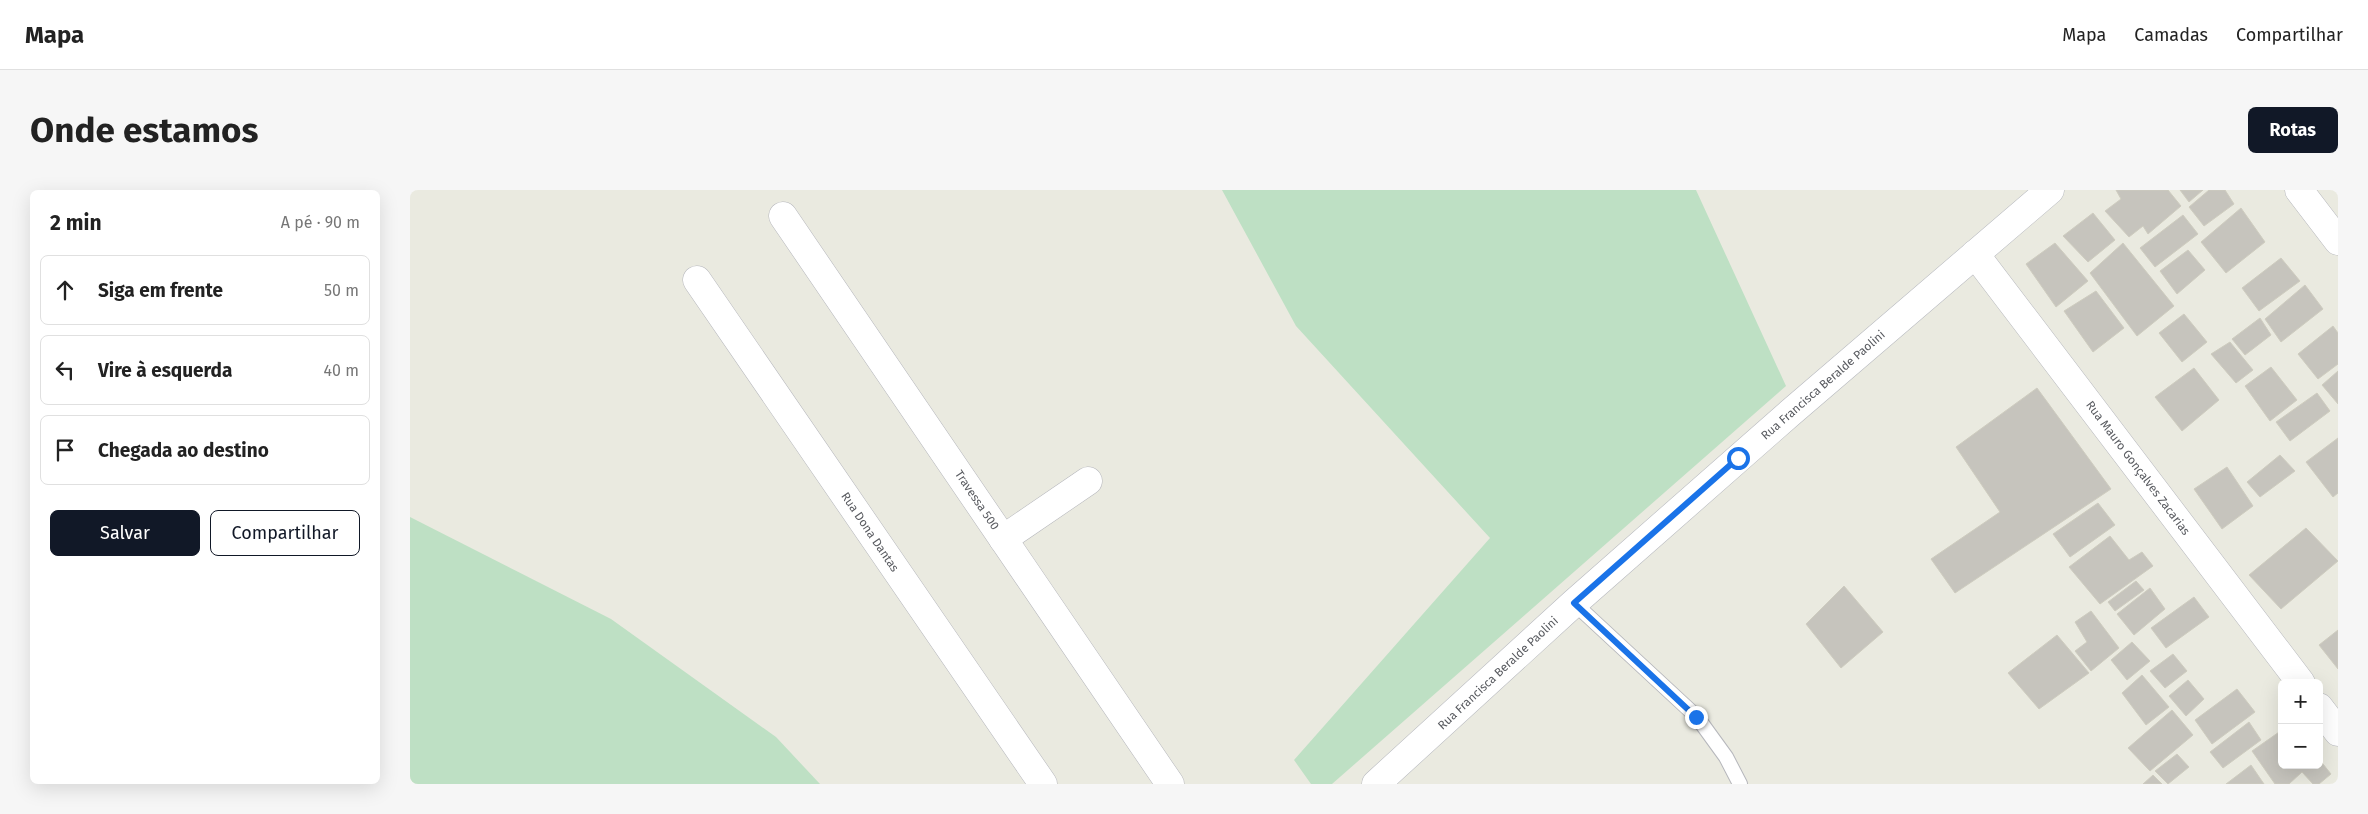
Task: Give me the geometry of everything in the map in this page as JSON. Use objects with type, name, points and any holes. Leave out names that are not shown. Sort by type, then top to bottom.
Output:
[{"type":"street","name":"Rua Francisca Beralde Paolini","points":[[1376,784],[1574,603],[1790,413],[2050,190]]},
{"type":"street","points":[[2299,190],[2338,241]]},
{"type":"street","name":"Travessa 500","points":[[783,216],[1170,784]]},
{"type":"street","name":"Rua Mauro Gonçalves Zacarias","points":[[1975,254],[2298,679]]},
{"type":"street","name":"Rua Dona Dantas","points":[[697,280],[1042,784]]},
{"type":"street","points":[[1003,539],[1088,481]]},
{"type":"street","points":[[2323,712],[2338,732]]},
{"type":"lane","points":[[1574,603],[1696,717],[1726,757],[1740,784]]},
{"type":"green space","points":[[1222,190],[1696,190],[1786,386],[1332,784],[1311,784],[1294,760],[1490,538],[1296,326]]},
{"type":"green space","points":[[410,517],[611,619],[776,737],[820,784],[410,784]]},
{"type":"building","points":[[2116,190],[2168,190],[2181,206],[2148,234],[2143,226],[2129,237],[2105,211],[2121,199]]},
{"type":"building","points":[[2180,190],[2203,190],[2189,202]]},
{"type":"building","points":[[2209,190],[2225,190],[2234,204],[2204,226],[2189,207]]},
{"type":"building","points":[[2241,208],[2265,242],[2226,273],[2201,242]]},
{"type":"building","points":[[2093,213],[2115,240],[2088,262],[2063,236]]},
{"type":"building","points":[[2183,215],[2198,234],[2155,267],[2140,248]]},
{"type":"building","points":[[2055,243],[2088,281],[2056,307],[2026,264]]},
{"type":"building","points":[[2123,243],[2174,306],[2137,336],[2090,273]]},
{"type":"building","points":[[2188,250],[2205,270],[2177,294],[2160,271]]},
{"type":"building","points":[[2281,258],[2300,281],[2259,311],[2242,288]]},
{"type":"building","points":[[2305,285],[2323,309],[2281,342],[2265,319]]},
{"type":"building","points":[[2096,291],[2124,328],[2093,352],[2064,311]]},
{"type":"building","points":[[2184,314],[2207,342],[2182,362],[2159,333]]},
{"type":"building","points":[[2260,318],[2271,335],[2245,355],[2232,339]]},
{"type":"building","points":[[2333,326],[2338,333],[2338,364],[2318,379],[2298,354]]},
{"type":"building","points":[[2230,342],[2253,370],[2236,383],[2211,354]]},
{"type":"building","points":[[2271,367],[2297,400],[2270,421],[2245,386]]},
{"type":"building","points":[[2194,368],[2219,400],[2182,431],[2155,397]]},
{"type":"building","points":[[2338,371],[2338,404],[2322,385]]},
{"type":"building","points":[[2037,388],[2111,489],[1955,593],[1931,559],[2000,512],[1956,447]]},
{"type":"building","points":[[2317,393],[2330,411],[2290,441],[2276,422]]},
{"type":"building","points":[[2338,438],[2338,493],[2333,497],[2306,462]]},
{"type":"building","points":[[2280,455],[2295,471],[2260,497],[2247,482]]},
{"type":"building","points":[[2227,467],[2253,506],[2222,529],[2194,489]]},
{"type":"building","points":[[2098,503],[2115,525],[2070,557],[2053,534]]},
{"type":"building","points":[[2306,528],[2338,561],[2281,609],[2249,575]]},
{"type":"building","points":[[2110,536],[2129,560],[2142,552],[2153,566],[2100,604],[2069,567]]},
{"type":"building","points":[[2136,581],[2144,590],[2115,611],[2108,602]]},
{"type":"building","points":[[1844,586],[1883,632],[1841,668],[1806,624]]},
{"type":"building","points":[[2150,588],[2165,609],[2134,635],[2117,614]]},
{"type":"building","points":[[2194,597],[2209,617],[2166,648],[2151,628]]},
{"type":"building","points":[[2091,611],[2119,648],[2091,671],[2075,651],[2087,642],[2075,622]]},
{"type":"building","points":[[2338,630],[2338,669],[2319,645]]},
{"type":"building","points":[[2057,635],[2089,673],[2039,709],[2008,673]]},
{"type":"building","points":[[2132,642],[2150,661],[2127,680],[2111,660]]},
{"type":"building","points":[[2173,654],[2187,671],[2165,688],[2150,671]]},
{"type":"building","points":[[2142,675],[2169,707],[2146,725],[2122,693]]},
{"type":"building","points":[[2188,680],[2204,699],[2186,716],[2169,696]]},
{"type":"building","points":[[2237,689],[2255,712],[2212,744],[2195,720]]},
{"type":"building","points":[[2172,710],[2193,735],[2150,771],[2128,748]]},
{"type":"building","points":[[2249,722],[2261,740],[2223,768],[2210,752]]},
{"type":"building","points":[[2278,733],[2278,769],[2323,769],[2323,764],[2331,774],[2319,784],[2313,784],[2302,772],[2289,784],[2275,784],[2252,751]]},
{"type":"building","points":[[2177,754],[2189,767],[2168,784],[2155,771]]},
{"type":"building","points":[[2251,765],[2264,784],[2226,784]]},
{"type":"building","points":[[2153,775],[2162,784],[2143,784]]},
{"type":"route","points":[[1696,717],[1574,603],[1738,458]]}]
